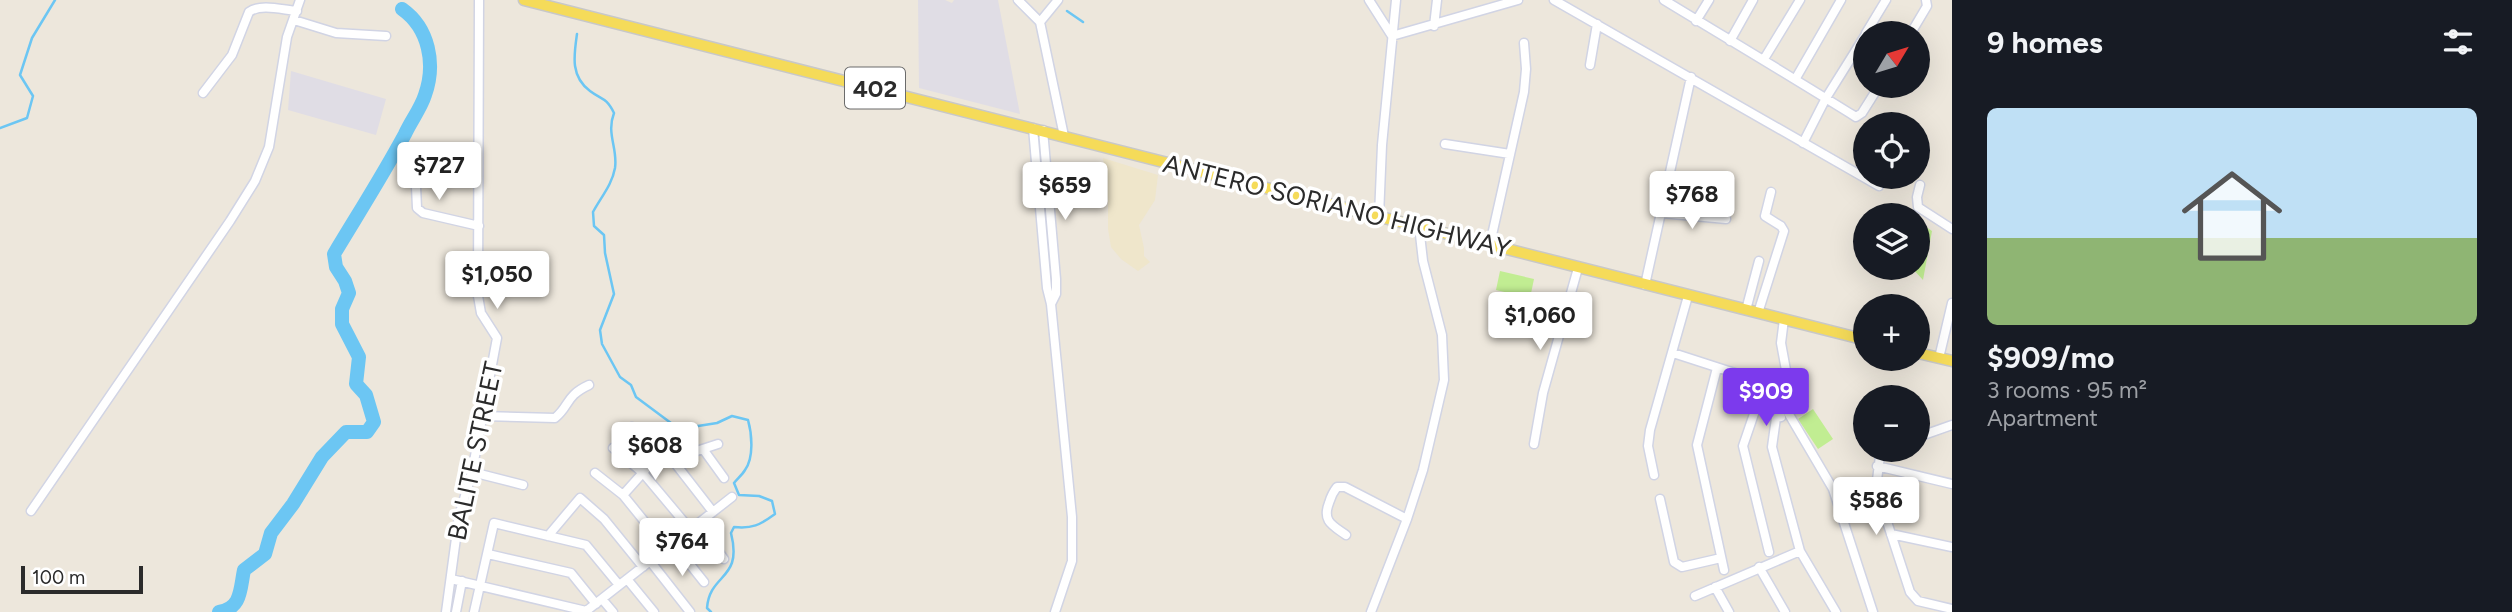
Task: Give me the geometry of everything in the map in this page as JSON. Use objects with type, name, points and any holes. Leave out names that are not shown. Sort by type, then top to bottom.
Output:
[{"type":"main road","name":"ANTERO SORIANO HIGHWAY","points":[[524,0],[1853,337]]},
{"type":"main road","points":[[1930,356],[1952,361]]},
{"type":"street","points":[[32,511],[255,181],[268,147],[288,37],[300,0]]},
{"type":"street","name":"BALITE STREET","points":[[446,612],[459,516],[472,472],[497,338],[479,306],[479,0]]},
{"type":"street","points":[[1018,0],[1040,22],[1064,135]]},
{"type":"street","points":[[1040,22],[1058,0]]},
{"type":"street","points":[[1369,0],[1392,36]]},
{"type":"street","points":[[1379,216],[1382,145],[1396,0]]},
{"type":"street","points":[[1434,26],[1437,0]]},
{"type":"street","points":[[1392,36],[1518,0]]},
{"type":"street","points":[[1554,0],[1853,171]]},
{"type":"street","points":[[1665,0],[1856,117],[1860,116],[1871,98]]},
{"type":"street","points":[[1696,21],[1709,0]]},
{"type":"street","points":[[1730,41],[1753,0]]},
{"type":"street","points":[[1764,59],[1800,0]]},
{"type":"street","points":[[1796,78],[1841,0]]},
{"type":"street","points":[[1874,21],[1886,0]]},
{"type":"street","points":[[1918,21],[1927,6],[1926,0]]},
{"type":"street","points":[[203,93],[232,55],[249,12],[260,8],[296,16],[336,33],[386,36]]},
{"type":"street","points":[[1590,65],[1597,24]]},
{"type":"street","points":[[1490,244],[1524,92],[1524,43]]},
{"type":"street","points":[[1804,143],[1826,98],[1853,55]]},
{"type":"street","points":[[1645,285],[1691,77]]},
{"type":"street","points":[[1038,129],[1056,279],[1056,294],[1051,304],[1072,517],[1072,561],[1055,612]]},
{"type":"street","points":[[1444,144],[1510,154]]},
{"type":"street","points":[[415,164],[417,208],[423,213],[479,226]]},
{"type":"street","points":[[1919,189],[1918,207],[1952,229]]},
{"type":"street","points":[[1758,313],[1784,231],[1782,226],[1765,216],[1771,192]]},
{"type":"street","points":[[1661,213],[1726,219]]},
{"type":"street","points":[[1371,612],[1423,470],[1444,380],[1442,335],[1423,261],[1419,226]]},
{"type":"street","points":[[1746,310],[1759,261]]},
{"type":"street","points":[[1534,444],[1543,393],[1578,268]]},
{"type":"street","points":[[1654,475],[1648,439],[1688,296]]},
{"type":"street","points":[[1939,358],[1952,303]]},
{"type":"street","points":[[1769,552],[1743,446],[1757,405],[1787,385],[1781,344],[1784,319]]},
{"type":"street","points":[[1673,353],[1741,375],[1757,405]]},
{"type":"street","points":[[1717,368],[1697,444],[1724,570]]},
{"type":"street","points":[[483,415],[555,418],[570,397],[589,385]]},
{"type":"street","points":[[1777,394],[1833,488],[1872,612]]},
{"type":"street","points":[[1768,400],[1776,418],[1772,447],[1800,551],[1836,612]]},
{"type":"street","points":[[1776,418],[1788,416]]},
{"type":"street","points":[[1930,433],[1952,425]]},
{"type":"street","points":[[632,427],[664,449],[713,512]]},
{"type":"street","points":[[672,459],[718,443]]},
{"type":"street","points":[[613,448],[643,473],[690,529]]},
{"type":"street","points":[[624,495],[664,449]]},
{"type":"street","points":[[703,449],[723,478]]},
{"type":"street","points":[[1879,462],[1876,488],[1910,592],[1914,599],[1952,609]]},
{"type":"street","points":[[1877,466],[1952,484]]},
{"type":"street","points":[[472,472],[523,485]]},
{"type":"street","points":[[595,472],[624,495],[704,582]]},
{"type":"street","points":[[1346,535],[1327,522],[1326,518],[1330,500],[1338,487],[1345,486],[1407,519]]},
{"type":"street","points":[[451,579],[586,612],[732,497]]},
{"type":"street","points":[[548,536],[580,498],[604,519],[643,567]]},
{"type":"street","points":[[1660,499],[1674,562],[1678,566],[1721,558]]},
{"type":"street","points":[[474,612],[494,523],[586,545],[619,585]]},
{"type":"street","points":[[698,523],[724,559]]},
{"type":"street","points":[[1891,534],[1952,548]]},
{"type":"street","points":[[1695,596],[1800,551]]},
{"type":"street","points":[[488,554],[571,573],[613,612]]},
{"type":"street","points":[[650,561],[690,612]]},
{"type":"street","points":[[1759,567],[1785,612]]},
{"type":"street","points":[[627,579],[654,612]]},
{"type":"street","points":[[456,612],[462,581]]},
{"type":"street","points":[[1715,587],[1729,612]]},
{"type":"shaded area","points":[[918,0],[945,0],[952,3],[954,0],[998,0],[1020,114],[919,88]]},
{"type":"shaded area","points":[[291,71],[386,99],[376,135],[288,110]]},
{"type":"shaded area","points":[[1103,158],[1158,175],[1155,200],[1139,225],[1144,256],[1150,262],[1138,271],[1121,259],[1111,247]]},
{"type":"green space","points":[[1500,271],[1534,279],[1530,298],[1496,290]]},
{"type":"green space","points":[[1813,409],[1833,439],[1818,449],[1798,419]]},
{"type":"waterway","points":[[0,128],[27,118],[33,96],[20,75],[32,38],[55,0]]},
{"type":"waterway","points":[[219,612],[227,610],[236,602],[244,570],[265,554],[271,533],[293,504],[322,457],[346,432],[367,432],[374,422],[366,395],[356,384],[359,357],[342,324],[342,309],[349,293],[336,267],[334,254],[388,164],[425,95],[430,71],[428,48],[419,26],[402,9]]},
{"type":"waterway","points":[[1067,11],[1083,22]]},
{"type":"waterway","points":[[577,34],[575,65],[579,79],[590,91],[606,101],[614,113],[611,128],[615,154],[614,174],[593,212],[594,226],[604,235],[614,294],[600,330],[602,344],[620,377],[631,385],[636,397],[679,429],[717,423],[732,416],[748,420],[750,459],[744,472],[734,483],[739,495],[759,496],[772,501],[775,514],[770,518],[751,527],[734,527],[731,533],[733,560],[709,596],[707,608],[711,612]]}]
